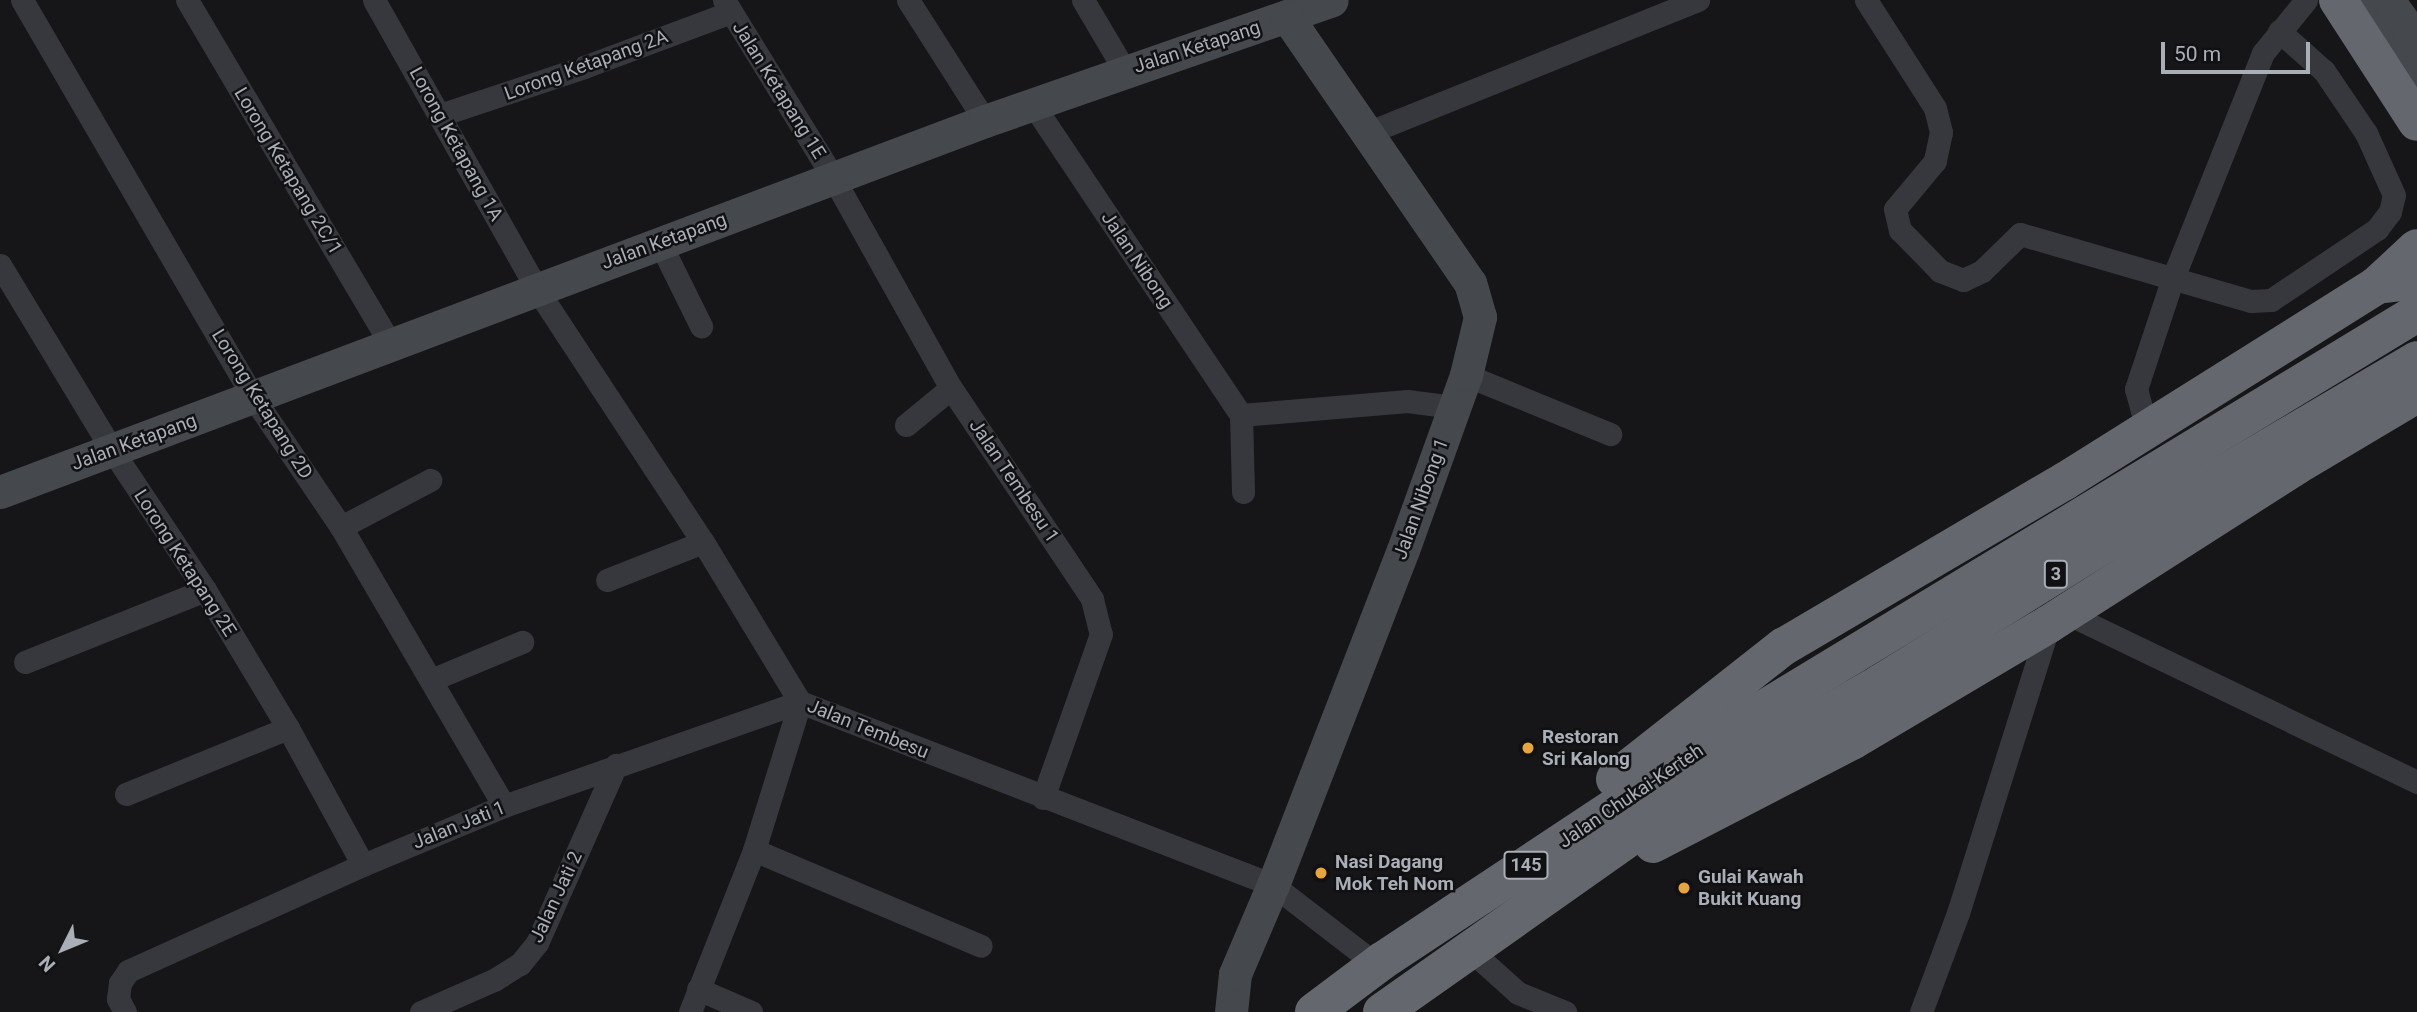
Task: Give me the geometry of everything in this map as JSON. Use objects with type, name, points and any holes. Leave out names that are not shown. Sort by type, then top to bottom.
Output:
[{"type":"highway","points":[[2338,0],[2417,122]]},
{"type":"highway","points":[[2376,285],[2417,248]]},
{"type":"highway","points":[[1379,963],[1783,647],[2065,481],[2376,285],[2417,266]]},
{"type":"highway","points":[[2376,285],[2417,280]]},
{"type":"highway","name":"3","points":[[1741,723],[2417,313]]},
{"type":"highway","name":"3","points":[[1697,790],[1881,683],[2093,551],[2417,360]]},
{"type":"highway","points":[[1536,901],[1738,802],[1852,741],[2057,619],[2296,466],[2417,394]]},
{"type":"highway","name":"Jalan Chukai-Kerteh","points":[[1314,1012],[1379,963],[1741,723]]},
{"type":"highway","name":"Jalan Chukai-Kerteh","points":[[1382,1012],[1697,790]]},
{"type":"street","name":"Lorong Ketapang 2D","points":[[22,0],[253,397],[341,527],[504,806]]},
{"type":"street","name":"Lorong Ketapang 2C/1","points":[[187,0],[390,343]]},
{"type":"street","name":"Lorong Ketapang 1A","points":[[374,0],[536,288]]},
{"type":"street","points":[[908,0],[985,121]]},
{"type":"street","points":[[1083,0],[1125,71]]},
{"type":"street","name":"Jalan Ketapang","points":[[0,492],[536,288],[985,121],[1034,106],[1281,8],[1332,0]]},
{"type":"street","points":[[1367,133],[1698,0]]},
{"type":"street","points":[[1867,0],[1935,108],[1941,132],[1936,160],[1895,209],[1900,230],[1940,271],[1963,280],[1982,271],[2020,234],[2251,300],[2271,300],[2377,229],[2390,212],[2394,195],[2366,133],[2324,71],[2279,31]]},
{"type":"street","points":[[2156,424],[2142,411],[2136,389],[2173,278],[2263,53],[2306,0]]},
{"type":"street","points":[[2361,0],[2417,83]]},
{"type":"street","points":[[2389,0],[2417,40]]},
{"type":"street","name":"Lorong Ketapang 2A","points":[[440,115],[584,67],[727,6]]},
{"type":"street","name":"Jalan Ketapang 1E","points":[[727,6],[834,179]]},
{"type":"street","name":"Jalan Nibong 1","points":[[1231,1012],[1235,974],[1273,885],[1403,550],[1466,375],[1480,317],[1470,283],[1281,8]]},
{"type":"street","name":"Jalan Nibong","points":[[1034,106],[1241,415]]},
{"type":"street","name":"Jalan Tembesu 1","points":[[834,179],[951,387],[1092,599],[1101,634],[1043,798]]},
{"type":"street","points":[[660,243],[701,326]]},
{"type":"street","name":"Lorong Ketapang 2E","points":[[0,265],[112,450],[205,590],[288,728],[363,865]]},
{"type":"street","name":"Jalan Tembesu","points":[[536,288],[703,542],[800,702],[1273,885],[1379,963]]},
{"type":"street","points":[[1466,375],[1610,434]]},
{"type":"street","points":[[906,425],[951,387]]},
{"type":"street","points":[[1243,492],[1241,415],[1407,401],[1454,407]]},
{"type":"street","points":[[341,527],[430,480]]},
{"type":"street","points":[[607,580],[703,542]]},
{"type":"street","points":[[25,662],[205,590]]},
{"type":"street","points":[[1921,1012],[1958,913],[2057,619],[2417,782]]},
{"type":"street","points":[[431,680],[522,642]]},
{"type":"street","points":[[690,1012],[754,850],[800,702]]},
{"type":"street","name":"Jalan Jati 1","points":[[125,1012],[118,999],[120,983],[128,971],[363,865],[504,806],[800,702]]},
{"type":"street","points":[[126,794],[288,728]]},
{"type":"street","name":"Jalan Jati 2","points":[[421,1012],[494,980],[520,964],[537,943],[616,765]]},
{"type":"street","points":[[754,850],[981,946]]},
{"type":"street","points":[[1469,949],[1529,1005],[1565,1012]]},
{"type":"street","points":[[698,989],[751,1012]]},
{"type":"place","name":"Restoran Sri Kalong","points":[[1528,748]]},
{"type":"place","name":"Nasi Dagang Mok Teh Nom","points":[[1321,873]]},
{"type":"place","name":"Gulai Kawah Bukit Kuang","points":[[1684,888]]}]
